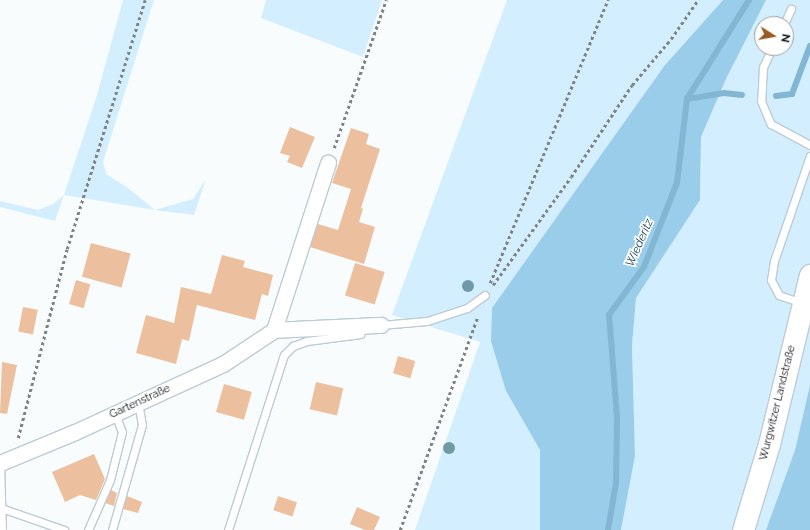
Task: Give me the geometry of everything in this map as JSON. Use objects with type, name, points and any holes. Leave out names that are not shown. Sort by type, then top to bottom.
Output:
[{"type":"main road","name":"Wurgwitzer Landstraße","points":[[743,530],[769,444],[810,275]]},
{"type":"street","points":[[328,163],[274,330],[381,325]]},
{"type":"street","name":"Gartenstraße","points":[[4,461],[115,414],[223,364],[274,330]]},
{"type":"lane","points":[[788,16],[791,9]]},
{"type":"lane","points":[[768,56],[763,67],[761,101],[771,124],[810,145]]},
{"type":"lane","points":[[802,303],[779,295],[771,280],[774,261],[810,156]]},
{"type":"lane","points":[[381,325],[427,321],[467,308],[485,295]]},
{"type":"lane","points":[[228,530],[284,355],[293,346],[307,341],[361,334]]},
{"type":"lane","points":[[112,530],[142,425],[138,403]]},
{"type":"lane","points":[[88,530],[110,480],[122,432],[115,414]]},
{"type":"lane","points":[[2,530],[1,508],[4,461]]},
{"type":"lane","points":[[1,508],[64,530]]},
{"type":"path","points":[[4,461],[67,249],[145,0]]},
{"type":"path","points":[[328,163],[386,0]]},
{"type":"path","points":[[400,530],[485,295],[608,0]]},
{"type":"path","points":[[485,295],[572,177],[632,85],[671,39],[698,0]]},
{"type":"shaded area","points":[[123,0],[154,0],[103,162],[106,174],[128,188],[155,210],[64,195],[97,95]]},
{"type":"shaded area","points":[[266,0],[382,0],[363,57],[261,18]]},
{"type":"shaded area","points":[[507,0],[723,0],[665,65],[506,391],[540,450],[540,530],[415,530],[480,342],[392,315]]},
{"type":"shaded area","points":[[723,0],[766,0],[758,16],[754,16],[754,24],[726,79],[701,137],[700,200],[636,298],[632,346],[635,456],[621,530],[540,530],[540,450],[506,391],[491,341],[492,308],[665,65]]},
{"type":"shaded area","points":[[766,0],[810,0],[810,385],[795,450],[766,530],[621,530],[635,456],[632,346],[636,298],[700,200],[701,137],[726,79],[754,24],[754,56],[794,56],[794,16],[758,16]]},
{"type":"shaded area","points":[[206,179],[194,215],[155,210],[193,199]]},
{"type":"shaded area","points":[[64,195],[55,221],[0,207],[0,201],[38,210],[53,204]]},
{"type":"shaded area","points":[[810,385],[810,530],[766,530],[795,450]]},
{"type":"building","points":[[290,127],[315,137],[302,168],[287,162],[290,156],[280,153]]},
{"type":"building","points":[[351,128],[369,134],[366,144],[380,149],[361,208],[363,209],[359,222],[375,227],[364,264],[310,247],[318,224],[338,230],[351,189],[332,183]]},
{"type":"building","points":[[91,243],[131,254],[122,287],[82,277]]},
{"type":"building","points":[[222,255],[245,261],[243,267],[273,275],[268,296],[262,294],[255,320],[197,305],[189,341],[182,339],[176,364],[136,353],[146,315],[174,323],[181,287],[211,294]]},
{"type":"building","points":[[355,263],[385,272],[375,305],[345,296]]},
{"type":"building","points":[[76,280],[90,284],[84,308],[69,304]]},
{"type":"building","points":[[23,307],[38,310],[33,334],[18,332]]},
{"type":"building","points":[[398,356],[415,361],[410,378],[393,373]]},
{"type":"building","points":[[2,362],[17,365],[7,414],[0,413]]},
{"type":"building","points":[[316,382],[343,388],[337,416],[310,409]]},
{"type":"building","points":[[224,384],[252,392],[244,420],[216,412]]},
{"type":"building","points":[[94,454],[105,479],[96,500],[80,495],[65,502],[52,472]]},
{"type":"building","points":[[111,490],[117,493],[114,506],[105,503]]},
{"type":"building","points":[[127,496],[142,502],[138,513],[123,509]]},
{"type":"building","points":[[278,496],[297,502],[292,516],[273,510]]},
{"type":"building","points":[[357,507],[380,517],[374,530],[365,530],[350,524]]},
{"type":"waterway","name":"Wiederitz","points":[[608,530],[616,483],[617,418],[609,315],[644,267],[677,183],[687,99],[749,0]]},
{"type":"waterway","points":[[776,96],[792,94],[810,46]]},
{"type":"waterway","points":[[687,99],[724,93],[742,95]]}]
